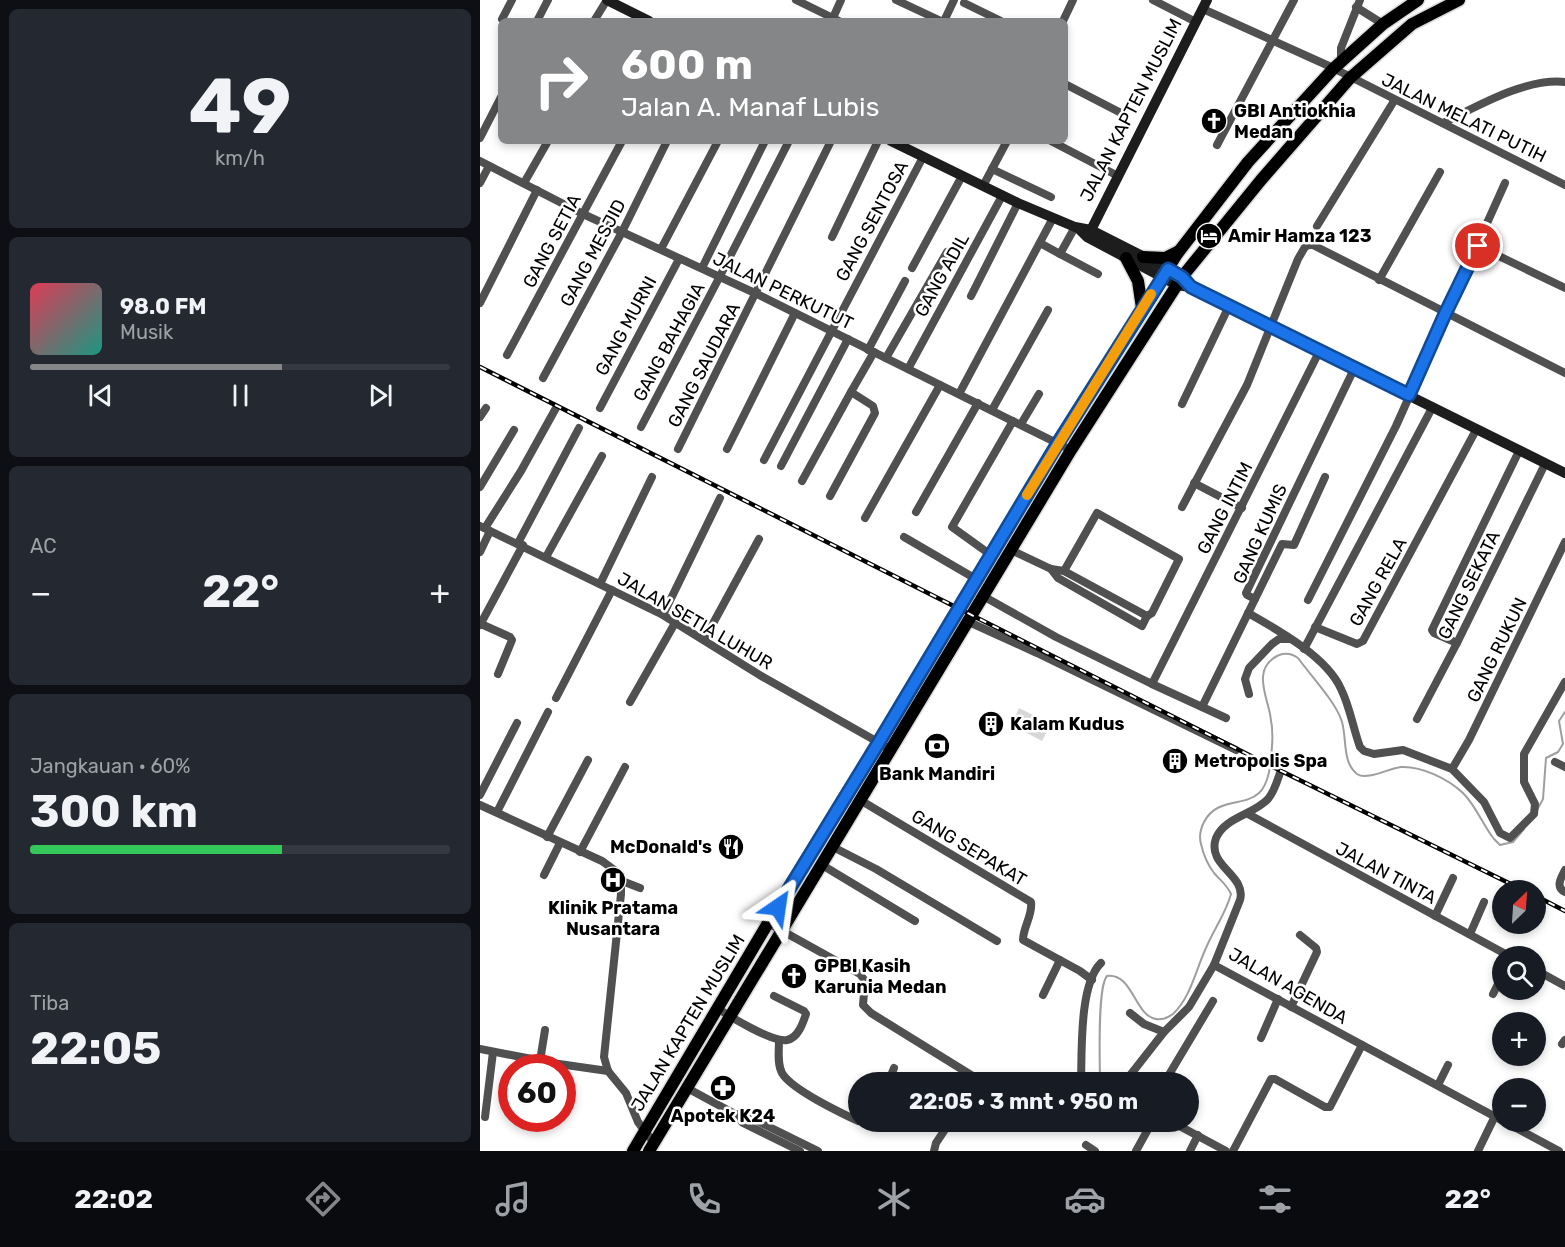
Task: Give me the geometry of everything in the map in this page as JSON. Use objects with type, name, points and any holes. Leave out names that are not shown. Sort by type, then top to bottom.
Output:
[{"type":"main road","name":"JALAN KAPTEN MUSLIM","points":[[633,1151],[1058,443],[1180,251],[1248,162],[1337,66],[1383,24],[1418,0]]},
{"type":"main road","name":"JALAN KAPTEN MUSLIM","points":[[652,1147],[1071,450],[1183,283],[1261,180],[1350,78],[1412,24],[1459,0]]},
{"type":"main road","points":[[1143,257],[1165,258],[1180,251]]},
{"type":"main road","points":[[1126,258],[1138,281],[1142,308]]},
{"type":"street","points":[[503,18],[512,0]]},
{"type":"street","points":[[539,18],[548,0]]},
{"type":"street","points":[[596,18],[607,0],[640,18]]},
{"type":"street","points":[[796,0],[831,18]]},
{"type":"street","points":[[836,18],[841,0]]},
{"type":"street","points":[[896,0],[935,18]]},
{"type":"street","points":[[944,18],[954,0]]},
{"type":"street","points":[[1064,18],[1073,0]]},
{"type":"street","points":[[1153,0],[1196,22]]},
{"type":"street","points":[[1217,145],[1294,0]]},
{"type":"street","points":[[964,3],[995,18]]},
{"type":"street","points":[[1337,66],[1341,48],[1358,3],[1383,24]]},
{"type":"street","name":"JALAN KAPTEN MUSLIM","points":[[1089,233],[1205,4]]},
{"type":"street","name":"JALAN MELATI PUTIH","points":[[1205,4],[1274,41],[1337,66],[1350,78],[1394,101],[1443,123],[1565,185]]},
{"type":"street","points":[[1443,123],[1494,98],[1538,84],[1565,82]]},
{"type":"street","points":[[1068,86],[1123,114]]},
{"type":"street","points":[[1317,226],[1394,101]]},
{"type":"street","points":[[480,138],[498,103]]},
{"type":"street","points":[[524,183],[546,144]]},
{"type":"street","name":"GANG SETIA","points":[[507,355],[620,144]]},
{"type":"street","name":"GANG MESJID","points":[[543,378],[622,232],[665,144]]},
{"type":"street","points":[[660,249],[716,144]]},
{"type":"street","points":[[702,268],[764,144]]},
{"type":"street","name":"GANG BAHAGIA","points":[[641,427],[787,144]]},
{"type":"street","name":"GANG SAUDARA","points":[[678,449],[830,144]]},
{"type":"street","points":[[832,237],[877,144]]},
{"type":"street","points":[[897,144],[1002,196],[1143,257],[1183,283],[1565,473]]},
{"type":"street","points":[[983,186],[1004,144]]},
{"type":"street","points":[[1057,144],[1119,176]]},
{"type":"street","name":"GANG SENTOSA","points":[[764,460],[923,157]]},
{"type":"street","name":"JALAN PERKUTUT","points":[[480,162],[584,214],[757,294],[1071,450]]},
{"type":"street","points":[[480,183],[489,166]]},
{"type":"street","points":[[992,169],[1051,197]]},
{"type":"street","points":[[1379,280],[1440,172]]},
{"type":"street","points":[[912,268],[962,176]]},
{"type":"street","points":[[1308,600],[1396,426],[1505,183]]},
{"type":"street","points":[[480,303],[537,190]]},
{"type":"street","name":"GANG ADIL","points":[[908,369],[1002,196]]},
{"type":"street","points":[[971,296],[1018,203]]},
{"type":"street","points":[[959,394],[1053,218]]},
{"type":"street","points":[[1060,254],[1077,228]]},
{"type":"street","points":[[1089,233],[1126,258],[1165,273]]},
{"type":"street","points":[[1040,243],[1098,274]]},
{"type":"street","points":[[1182,507],[1235,409],[1305,247],[1314,245],[1445,314],[1565,373]]},
{"type":"street","points":[[1478,246],[1565,288]]},
{"type":"street","points":[[886,358],[946,252]]},
{"type":"street","name":"GANG MURNI","points":[[600,408],[679,259]]},
{"type":"street","points":[[802,481],[851,392],[905,281]]},
{"type":"street","points":[[1182,405],[1229,306]]},
{"type":"street","points":[[992,410],[1048,310]]},
{"type":"street","points":[[727,449],[795,314]]},
{"type":"street","points":[[782,466],[848,339]]},
{"type":"street","name":"GANG INTIM","points":[[1154,681],[1319,352]]},
{"type":"street","name":"GANG KUMIS","points":[[1202,707],[1255,599],[1247,596],[1246,593],[1354,369]]},
{"type":"street","points":[[865,518],[940,385]]},
{"type":"street","points":[[830,496],[874,413],[873,406],[851,392]]},
{"type":"street","points":[[991,555],[952,527],[1017,423],[1039,394]]},
{"type":"street","points":[[916,512],[978,403]]},
{"type":"street","points":[[480,417],[486,408]]},
{"type":"street","points":[[480,552],[485,528],[521,471],[556,408]]},
{"type":"street","name":"GANG RELA","points":[[1432,408],[1315,627],[1357,644],[1363,641],[1476,430]]},
{"type":"street","points":[[498,674],[512,640],[510,637],[480,625],[579,428]]},
{"type":"street","points":[[480,486],[514,430]]},
{"type":"street","points":[[1457,643],[1432,630],[1519,451]]},
{"type":"street","points":[[546,557],[602,456]]},
{"type":"street","name":"GANG SEKATA","points":[[1417,719],[1545,464]]},
{"type":"street","points":[[600,584],[652,477]]},
{"type":"street","points":[[1255,599],[1282,544],[1294,545],[1325,477]]},
{"type":"street","points":[[1194,483],[1242,508]]},
{"type":"street","points":[[663,615],[720,498]]},
{"type":"street","points":[[1051,570],[1058,578],[1142,626],[1147,616],[1152,613],[1179,559],[1099,514],[1095,514],[1064,571]]},
{"type":"street","name":"JALAN SETIA LUHUR","points":[[485,528],[663,615],[763,677],[892,750]]},
{"type":"street","points":[[904,537],[976,579]]},
{"type":"street","points":[[704,640],[759,539]]},
{"type":"street","name":"GANG RUKUN","points":[[1452,769],[1469,740],[1565,542]]},
{"type":"street","points":[[1011,550],[1051,570],[1064,571],[1147,616]]},
{"type":"street","points":[[1083,593],[1088,584]]},
{"type":"street","points":[[556,698],[612,590]]},
{"type":"street","points":[[983,596],[1056,637],[1154,681],[1226,718]]},
{"type":"street","points":[[1108,607],[1113,598]]},
{"type":"street","points":[[1124,616],[1130,607]]},
{"type":"street","points":[[1248,613],[1304,649],[1331,672],[1342,690],[1360,747],[1364,751],[1374,754],[1402,750],[1452,769],[1484,802],[1500,833],[1510,838],[1534,814],[1535,804],[1524,782],[1524,754],[1565,682]]},
{"type":"street","points":[[969,622],[1236,750]]},
{"type":"street","points":[[630,702],[675,623]]},
{"type":"street","points":[[1304,649],[1315,627]]},
{"type":"street","points":[[1249,694],[1245,679],[1249,668],[1272,644],[1279,639],[1289,639]]},
{"type":"street","points":[[498,812],[548,712]]},
{"type":"street","points":[[480,795],[517,723]]},
{"type":"street","points":[[547,837],[588,760]]},
{"type":"street","points":[[1555,762],[1565,767]]},
{"type":"street","points":[[580,852],[625,767]]},
{"type":"street","points":[[1248,814],[1267,799],[1275,788],[1280,773]]},
{"type":"street","name":"GANG SEPAKAT","points":[[860,800],[1031,902],[1023,940],[1092,980]]},
{"type":"street","points":[[480,805],[580,852],[616,870],[621,875],[604,1057],[608,1071],[626,1093],[652,1147]]},
{"type":"street","name":"JALAN TINTA","points":[[1248,814],[1492,946]]},
{"type":"street","name":"JALAN AGENDA","points":[[1248,814],[1227,824],[1221,829],[1216,840],[1214,850],[1216,858],[1240,887],[1242,894],[1214,965],[1492,1114]]},
{"type":"street","points":[[544,875],[560,843]]},
{"type":"street","points":[[833,847],[876,869],[997,941]]},
{"type":"street","points":[[822,865],[915,921]]},
{"type":"street","points":[[1565,870],[1559,884],[1565,892]]},
{"type":"street","points":[[1435,916],[1453,878]]},
{"type":"street","points":[[622,881],[640,888]]},
{"type":"street","points":[[1470,934],[1484,902]]},
{"type":"street","points":[[768,923],[860,974],[865,981],[863,1005],[871,1013],[966,1072]]},
{"type":"street","points":[[1291,1006],[1317,952],[1316,948],[1300,935]]},
{"type":"street","points":[[1043,995],[1060,960]]},
{"type":"street","points":[[1082,1072],[1085,1003],[1092,980],[1101,963]]},
{"type":"street","points":[[1133,1072],[1164,1032],[1189,1007],[1214,965]]},
{"type":"street","points":[[1546,976],[1565,986]]},
{"type":"street","points":[[717,1008],[779,1040],[787,1040],[796,1035],[806,1014],[774,996]]},
{"type":"street","points":[[1261,1038],[1278,999]]},
{"type":"street","points":[[1171,1072],[1213,1001]]},
{"type":"street","points":[[1130,1013],[1144,1024],[1164,1032]]},
{"type":"street","points":[[541,1054],[545,1030]]},
{"type":"street","points":[[779,1040],[780,1065],[786,1079],[830,1108],[848,1117]]},
{"type":"street","points":[[1233,1151],[1272,1079],[1325,1107],[1330,1107],[1362,1045]]},
{"type":"street","points":[[480,1049],[503,1054]]},
{"type":"street","points":[[485,1117],[493,1052]]},
{"type":"street","points":[[1438,1085],[1448,1065]]},
{"type":"street","points":[[576,1066],[608,1071]]},
{"type":"street","points":[[892,1072],[894,1068]]},
{"type":"street","points":[[687,1088],[735,1114],[743,1123],[797,1146],[818,1151]]},
{"type":"street","points":[[1478,1151],[1492,1122]]},
{"type":"street","points":[[934,1151],[943,1132]]},
{"type":"street","points":[[1136,1151],[1146,1132]]},
{"type":"street","points":[[1192,1132],[1226,1151]]},
{"type":"street","name":"JALAN AGENDA","points":[[1524,1132],[1559,1151]]},
{"type":"street","points":[[1190,1151],[1198,1135]]},
{"type":"street","points":[[1086,1145],[1095,1151]]},
{"type":"shaded area","points":[[1019,708],[1051,724],[1042,741],[1011,725]]},
{"type":"waterway","points":[[1100,1072],[1100,1010],[1107,976],[1123,981],[1149,1016],[1156,1019],[1170,1016],[1189,991],[1206,948],[1226,908],[1231,894],[1206,859],[1200,841],[1201,830],[1209,814],[1223,806],[1253,797],[1263,789],[1266,783],[1272,734],[1263,675],[1270,661],[1277,656],[1288,654],[1298,658],[1329,698],[1342,722],[1347,757],[1357,774],[1366,776],[1401,767],[1426,771],[1442,778],[1463,793],[1500,845],[1513,842],[1524,829]]},
{"type":"waterway","points":[[1537,810],[1543,799],[1546,758],[1558,752],[1563,744],[1559,721],[1565,712]]},
{"type":"railway","points":[[480,367],[1259,760],[1503,880]]},
{"type":"railway","points":[[1546,901],[1565,911]]},
{"type":"slow traffic","points":[[1027,495],[1151,294]]},
{"type":"place","name":"GBI Antiokhia Medan","points":[[1214,121]]},
{"type":"place","name":"Amir Hamza 123","points":[[1209,236]]},
{"type":"place","name":"Kalam Kudus","points":[[991,724]]},
{"type":"place","name":"Bank Mandiri","points":[[937,746]]},
{"type":"place","name":"Metropolis Spa","points":[[1175,761]]},
{"type":"place","name":"McDonald's","points":[[731,847]]},
{"type":"place","name":"Klinik Pratama Nusantara","points":[[613,880]]},
{"type":"place","name":"GPBI Kasih Karunia Medan","points":[[794,976]]},
{"type":"place","name":"Apotek K24","points":[[723,1088]]},
{"type":"route","points":[[778,907],[1058,443],[1168,269],[1182,277],[1191,287],[1409,395],[1478,246]]}]
